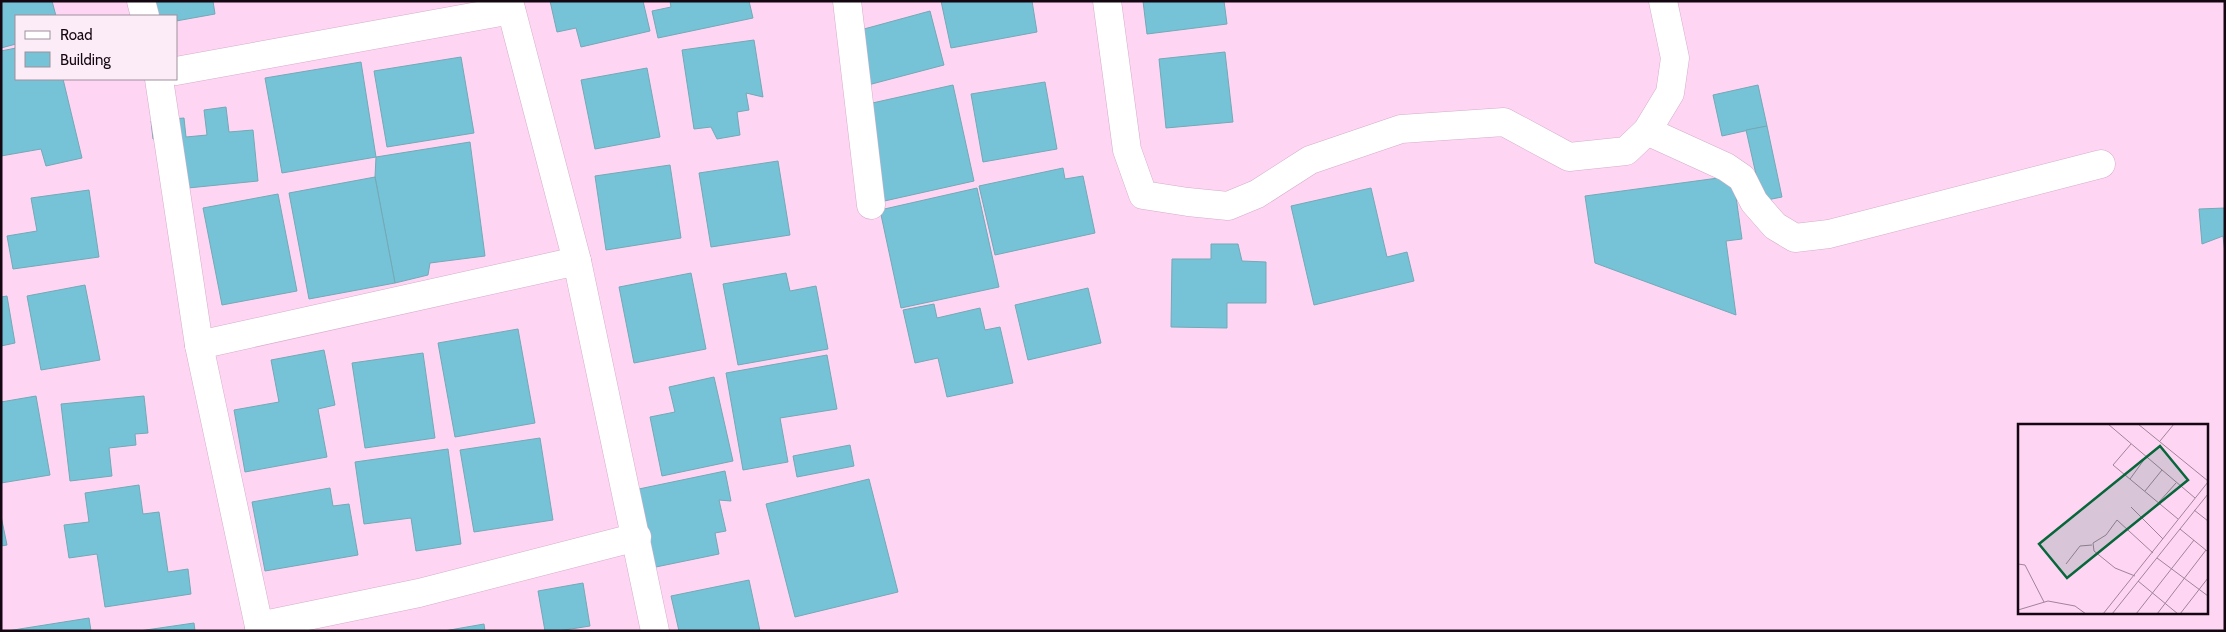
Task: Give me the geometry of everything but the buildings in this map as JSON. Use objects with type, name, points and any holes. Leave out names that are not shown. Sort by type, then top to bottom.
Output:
[{"type":"street","points":[[141,1],[145,15]]},
{"type":"street","points":[[847,1],[871,205]]},
{"type":"street","points":[[1107,1],[1127,150],[1143,195],[1228,206],[1257,194],[1310,160],[1401,129],[1504,122],[1569,157],[1626,151],[1647,131],[1670,93],[1675,58],[1663,1]]},
{"type":"street","points":[[178,71],[510,6],[577,261],[655,631]]},
{"type":"street","points":[[159,80],[199,346],[260,628],[419,593],[636,537]]},
{"type":"street","points":[[1647,131],[1726,167],[1742,178],[1754,202],[1775,226],[1795,238],[1830,234],[2101,164]]},
{"type":"street","points":[[199,346],[577,261]]}]
